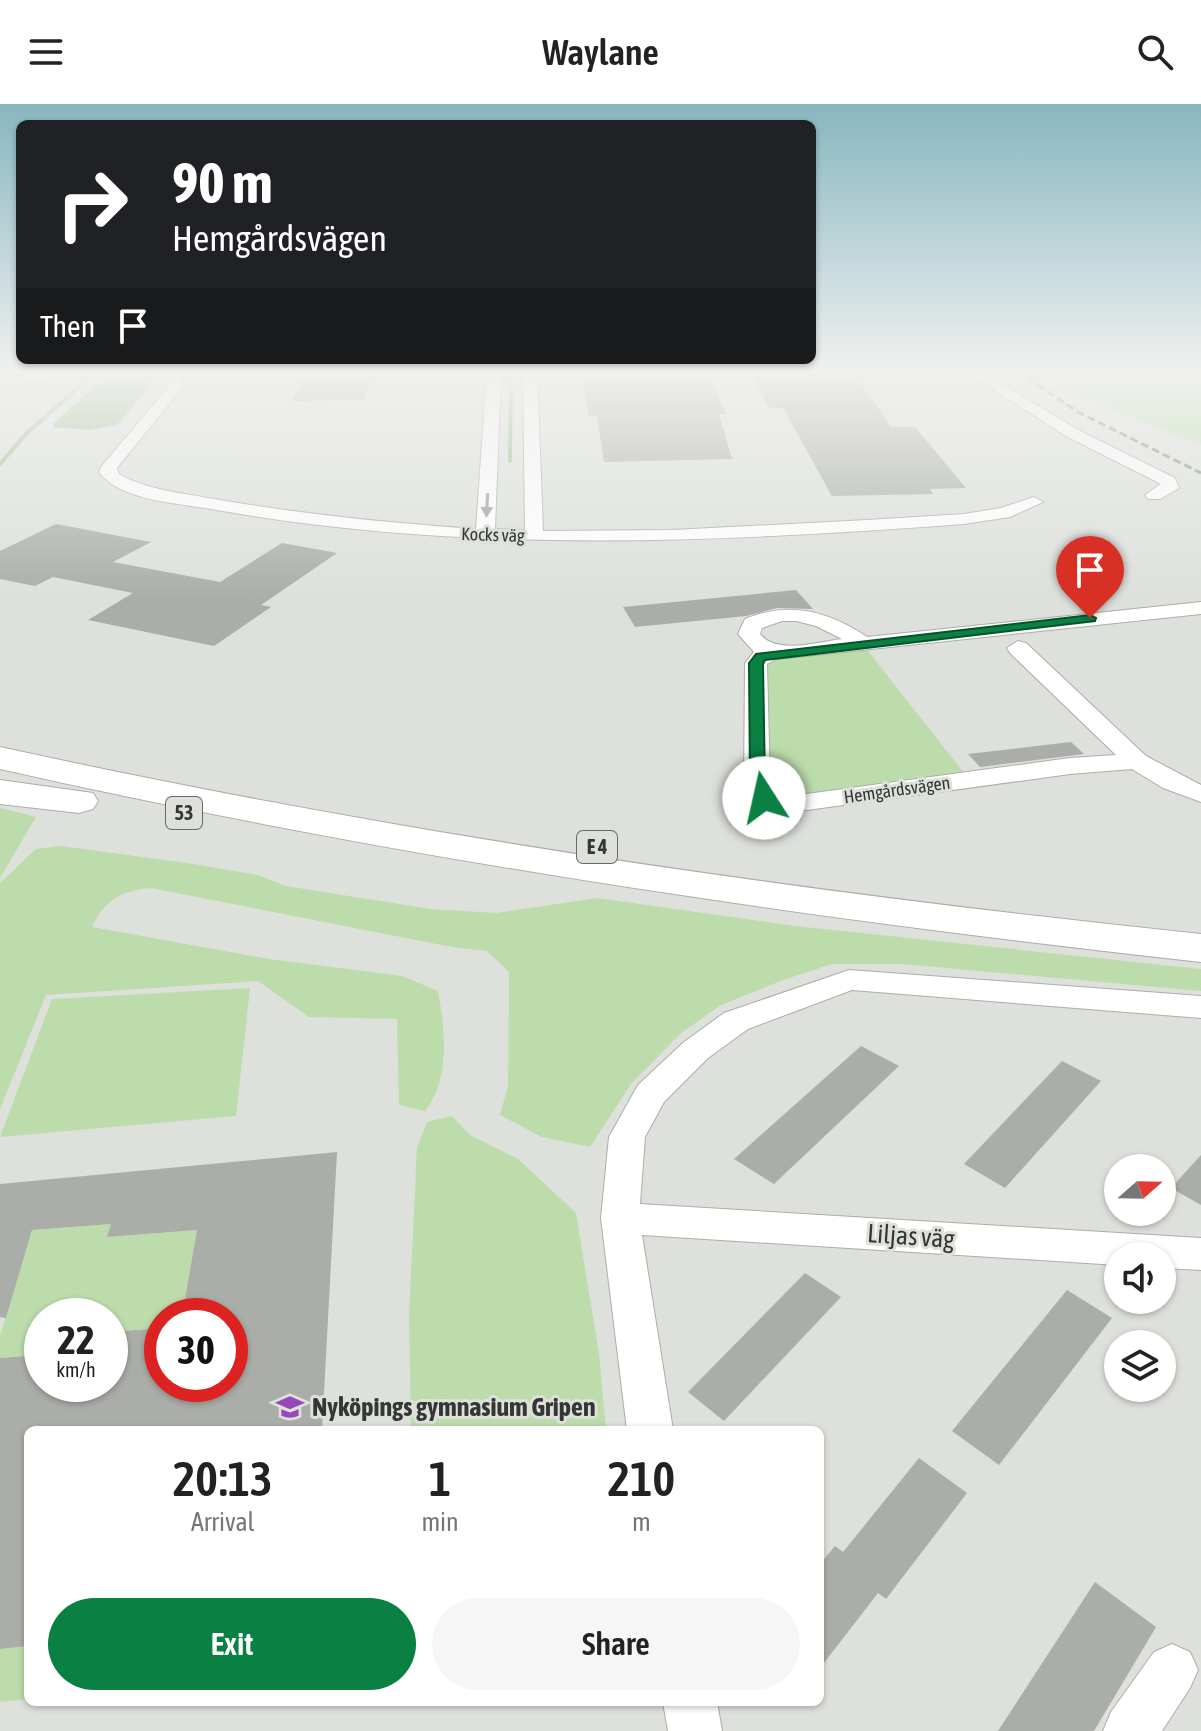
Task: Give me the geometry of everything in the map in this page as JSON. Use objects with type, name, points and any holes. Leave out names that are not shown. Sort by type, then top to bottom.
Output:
[{"type":"highway","name":"E 4","points":[[0,733],[288,794],[639,854],[999,899],[1201,918]]},
{"type":"highway","name":"E 4","points":[[0,758],[367,834],[790,901],[1201,948]]},
{"type":"highway","name":"53","points":[[0,792],[367,834]]},
{"type":"street","name":"Kocks väg","points":[[126,447],[107,472],[115,481],[181,498],[299,519],[398,531],[534,536],[685,536],[823,530],[964,519],[1004,513],[1034,502]]},
{"type":"street","points":[[485,535],[490,447]]},
{"type":"street","points":[[532,447],[534,536]]},
{"type":"street","points":[[1102,447],[1169,482],[1170,488],[1154,495]]},
{"type":"street","points":[[862,643],[815,617],[770,618],[753,624],[749,634],[752,640],[774,653],[1201,608]]},
{"type":"street","points":[[1018,648],[1137,761],[1172,782],[1201,794]]},
{"type":"street","name":"Hemgårdsvägen","points":[[774,653],[761,657],[756,663],[757,783],[764,798],[807,802],[1070,766],[1137,761]]},
{"type":"street","points":[[649,1426],[620,1218],[627,1137],[650,1094],[696,1050],[736,1021],[849,980],[1201,1007]]},
{"type":"street","name":"Liljas väg","points":[[620,1218],[1201,1254]]},
{"type":"street","points":[[1130,1731],[1172,1670]]},
{"type":"street","points":[[691,1706],[695,1731]]},
{"type":"shaded area","points":[[864,646],[968,778],[838,796],[764,794],[761,665],[770,657]]},
{"type":"shaded area","points":[[0,808],[36,817],[0,878]]},
{"type":"shaded area","points":[[61,846],[194,864],[258,875],[286,886],[430,909],[496,913],[597,898],[795,926],[1201,969],[1201,991],[901,964],[832,964],[721,1005],[681,1033],[631,1084],[590,1147],[542,1137],[500,1115],[508,1086],[509,972],[487,951],[452,947],[151,888],[131,891],[115,898],[102,910],[92,927],[269,959],[402,976],[438,991],[444,1053],[439,1084],[425,1111],[399,1105],[397,1019],[309,1017],[258,981],[46,995],[0,1109],[0,883],[36,849]]},
{"type":"shaded area","points":[[250,988],[236,1116],[0,1137],[52,999]]},
{"type":"shaded area","points":[[452,1116],[470,1135],[518,1159],[576,1213],[599,1354],[606,1426],[411,1426],[409,1317],[417,1147],[427,1122]]},
{"type":"shaded area","points":[[111,1224],[108,1237],[197,1230],[185,1298],[144,1298],[144,1329],[128,1330],[128,1298],[24,1298],[24,1356],[0,1358],[0,1336],[32,1230]]},
{"type":"shaded area","points":[[24,1646],[24,1699],[0,1702],[0,1649]]},
{"type":"building","points":[[602,447],[729,447],[732,459],[604,462]]},
{"type":"building","points":[[805,447],[932,447],[966,488],[930,489],[933,494],[832,496]]},
{"type":"building","points":[[56,524],[151,542],[113,562],[220,582],[282,543],[337,553],[261,605],[271,607],[214,646],[88,620],[133,593],[53,577],[35,586],[0,579],[0,551]]},
{"type":"building","points":[[796,590],[813,609],[777,608],[746,616],[635,627],[623,607]]},
{"type":"building","points":[[1071,742],[1084,754],[980,767],[968,754]]},
{"type":"building","points":[[861,1046],[899,1066],[774,1184],[734,1159]]},
{"type":"building","points":[[1062,1061],[1101,1081],[1005,1188],[964,1164]]},
{"type":"building","points":[[337,1152],[322,1426],[24,1426],[24,1646],[0,1649],[0,1358],[24,1356],[24,1402],[128,1402],[128,1331],[144,1329],[144,1402],[248,1402],[248,1298],[185,1298],[197,1230],[107,1237],[111,1224],[32,1230],[6,1318],[0,1317],[0,1184]]},
{"type":"building","points":[[1201,1155],[1201,1205],[1176,1191],[1176,1182]]},
{"type":"building","points":[[805,1273],[841,1297],[724,1421],[688,1392]]},
{"type":"building","points":[[1067,1290],[1112,1318],[999,1465],[952,1431]]},
{"type":"building","points":[[919,1458],[967,1493],[886,1599],[878,1593],[824,1663],[824,1559],[835,1546],[843,1552]]},
{"type":"building","points":[[1095,1582],[1156,1627],[1094,1731],[998,1731]]},
{"type":"waterway","points":[[0,464],[15,447]]},
{"type":"waterway","points":[[510,447],[510,461]]},
{"type":"railway","points":[[1148,447],[1201,473]]},
{"type":"place","name":"Nyköpings gymnasium Gripen","points":[[290,1407]]},
{"type":"route","points":[[764,798],[757,783],[756,663],[761,657],[774,653],[1090,618]]}]
